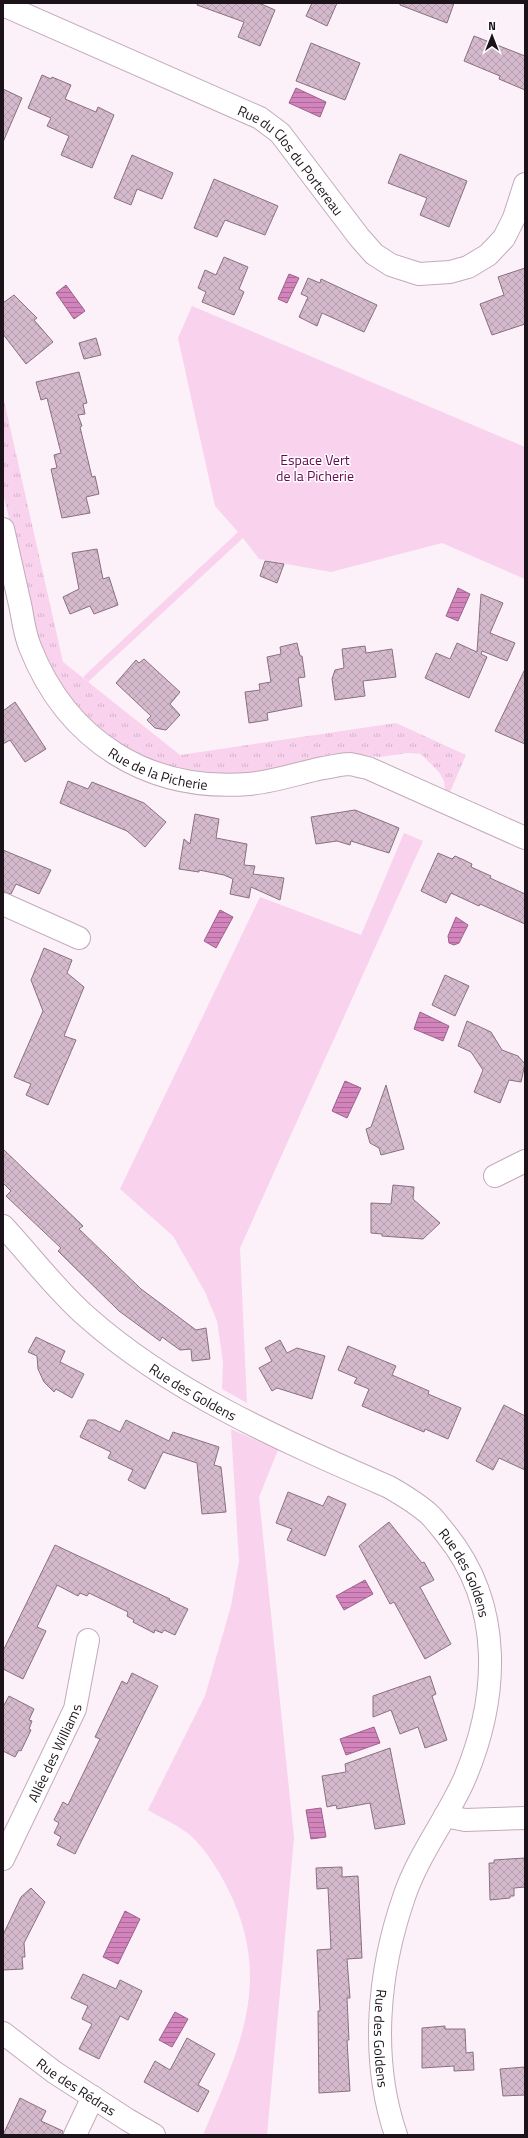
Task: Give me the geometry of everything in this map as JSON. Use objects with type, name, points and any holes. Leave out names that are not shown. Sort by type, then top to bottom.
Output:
[{"type":"street","name":"Rue du Clos du Portereau","points":[[3,5],[260,118],[280,133],[359,238],[374,254],[392,265],[419,274],[444,274],[468,267],[488,255],[504,238],[514,218],[525,184]]},
{"type":"street","name":"Rue de la Picherie","points":[[3,529],[29,646],[41,673],[60,703],[85,732],[111,752],[134,765],[159,775],[188,782],[222,785],[251,784],[350,764],[368,768],[452,804],[525,838]]},
{"type":"street","points":[[3,904],[79,938]]},
{"type":"street","points":[[495,1176],[525,1161]]},
{"type":"street","name":"Rue des Goldens","points":[[3,1226],[56,1287],[87,1317],[119,1343],[192,1392],[241,1420],[389,1487],[403,1495],[431,1516],[459,1550],[470,1569],[482,1598],[487,1623],[489,1690],[481,1732],[473,1756],[463,1781],[415,1869],[404,1895],[386,1961],[382,2003],[381,2048],[386,2096],[396,2135]]},
{"type":"street","name":"Allée des Williams","points":[[3,1859],[75,1709],[88,1640]]},
{"type":"street","points":[[445,1816],[465,1820],[525,1818]]},
{"type":"street","name":"Rue des Rédras","points":[[3,2033],[54,2072],[154,2135]]},
{"type":"street","points":[[74,2135],[93,2097]]},
{"type":"green space","name":"Espace Vert de la Picherie","points":[[192,306],[525,447],[525,579],[442,543],[331,572],[259,559],[243,538],[88,682],[83,677],[238,532],[215,506],[178,338]]},
{"type":"green space","points":[[3,396],[63,662],[180,755],[396,723],[466,755],[450,792],[445,790],[444,781],[439,772],[421,754],[408,753],[380,757],[351,754],[253,774],[221,774],[158,763],[104,734],[82,714],[64,692],[38,638],[3,493]]},
{"type":"green space","points":[[404,833],[423,841],[240,1248],[247,1403],[222,1389],[223,1362],[217,1321],[205,1292],[173,1236],[120,1189],[260,897],[361,935]]},
{"type":"green space","points":[[231,1429],[278,1450],[259,1497],[294,1838],[267,2135],[203,2135],[229,2073],[239,2044],[246,2014],[250,1985],[249,1954],[242,1922],[228,1889],[211,1860],[196,1840],[185,1831],[148,1810],[205,1696],[231,1606],[239,1561]]},
{"type":"shaded area","points":[[296,88],[326,102],[320,117],[289,103]]},
{"type":"shaded area","points":[[289,274],[299,278],[287,303],[278,299]]},
{"type":"shaded area","points":[[66,285],[85,311],[74,319],[56,293]]},
{"type":"shaded area","points":[[458,588],[470,594],[458,621],[446,616]]},
{"type":"shaded area","points":[[220,910],[233,917],[216,948],[204,941]]},
{"type":"shaded area","points":[[456,917],[468,925],[459,943],[454,945],[449,943],[448,936]]},
{"type":"shaded area","points":[[420,1012],[449,1026],[443,1041],[414,1029]]},
{"type":"shaded area","points":[[345,1081],[361,1088],[347,1118],[332,1111]]},
{"type":"shaded area","points":[[365,1580],[373,1594],[344,1610],[336,1596]]},
{"type":"shaded area","points":[[374,1727],[380,1743],[346,1755],[340,1739]]},
{"type":"shaded area","points":[[321,1808],[326,1837],[311,1839],[306,1810]]},
{"type":"shaded area","points":[[125,1911],[140,1919],[118,1964],[103,1957]]},
{"type":"shaded area","points":[[175,2012],[188,2019],[172,2047],[159,2040]]},
{"type":"building","points":[[198,3],[259,3],[275,10],[260,46],[238,37],[244,22],[197,5]]},
{"type":"building","points":[[312,3],[337,3],[327,26],[306,16]]},
{"type":"building","points":[[400,3],[454,3],[447,23],[400,5]]},
{"type":"building","points":[[474,36],[525,56],[525,90],[499,79],[500,76],[464,61]]},
{"type":"building","points":[[311,43],[360,63],[345,100],[296,81]]},
{"type":"building","points":[[42,75],[51,79],[52,77],[71,85],[65,99],[96,112],[98,107],[114,115],[92,168],[61,155],[69,136],[47,126],[51,118],[28,108]]},
{"type":"building","points":[[3,89],[22,98],[3,142]]},
{"type":"building","points":[[400,154],[467,181],[449,227],[420,215],[427,198],[388,183]]},
{"type":"building","points":[[132,155],[173,173],[162,199],[137,189],[131,205],[114,198]]},
{"type":"building","points":[[214,179],[278,206],[265,235],[225,220],[217,237],[194,228]]},
{"type":"building","points":[[224,257],[248,267],[239,289],[244,292],[234,315],[202,302],[206,292],[198,288],[205,270],[216,275]]},
{"type":"building","points":[[525,268],[525,324],[492,335],[480,304],[504,295],[498,277]]},
{"type":"building","points":[[308,278],[320,283],[321,279],[377,305],[364,332],[322,313],[317,326],[299,317],[308,297],[301,294]]},
{"type":"building","points":[[14,295],[37,318],[34,320],[53,342],[26,364],[3,334],[3,303]]},
{"type":"building","points":[[96,338],[101,355],[84,359],[79,343]]},
{"type":"building","points":[[79,372],[87,403],[83,404],[85,414],[78,415],[82,426],[80,427],[92,477],[95,476],[99,494],[86,497],[90,513],[62,518],[51,469],[57,468],[54,455],[61,453],[47,398],[41,400],[36,382]]},
{"type":"building","points":[[97,549],[103,579],[109,577],[118,605],[94,614],[90,606],[70,614],[63,597],[79,589],[72,553]]},
{"type":"building","points":[[265,561],[284,564],[277,583],[260,576]]},
{"type":"building","points":[[481,594],[503,603],[490,633],[515,643],[507,661],[482,651],[481,654],[487,657],[469,698],[425,678],[436,653],[450,659],[457,643],[477,652]]},
{"type":"building","points":[[297,643],[300,656],[302,656],[305,677],[298,678],[302,706],[267,713],[268,720],[249,723],[245,692],[260,690],[259,684],[271,682],[267,657],[281,654],[280,647]]},
{"type":"building","points":[[365,646],[366,653],[392,649],[396,677],[363,681],[365,696],[335,700],[332,679],[335,670],[344,668],[342,649]]},
{"type":"building","points":[[144,659],[180,692],[170,704],[180,715],[166,730],[155,728],[147,720],[151,716],[116,683],[136,660],[139,663]]},
{"type":"building","points":[[525,669],[525,744],[495,731]]},
{"type":"building","points":[[15,702],[46,749],[25,762],[10,740],[3,744],[3,711]]},
{"type":"building","points":[[68,781],[88,789],[92,782],[144,803],[166,822],[145,847],[127,831],[60,803]]},
{"type":"building","points":[[355,810],[399,828],[389,853],[351,841],[350,845],[337,841],[316,844],[311,817]]},
{"type":"building","points":[[195,814],[219,819],[216,838],[247,844],[244,865],[255,866],[253,874],[284,878],[280,900],[251,887],[249,898],[230,894],[233,879],[224,875],[199,870],[199,872],[179,869],[184,839],[190,844]]},
{"type":"building","points":[[3,850],[51,870],[39,894],[16,884],[11,894],[3,892]]},
{"type":"building","points":[[438,853],[452,859],[455,856],[464,860],[472,864],[471,867],[491,876],[490,878],[525,894],[525,924],[451,893],[446,903],[421,891]]},
{"type":"building","points":[[44,948],[72,960],[67,973],[84,987],[64,1036],[76,1040],[48,1105],[26,1095],[31,1084],[14,1077],[43,1011],[31,980]]},
{"type":"building","points":[[445,975],[469,986],[455,1016],[432,1005]]},
{"type":"building","points":[[467,1021],[491,1032],[502,1050],[518,1056],[525,1064],[521,1082],[509,1080],[500,1103],[474,1092],[483,1070],[471,1052],[458,1046]]},
{"type":"building","points":[[386,1085],[404,1149],[381,1155],[379,1148],[370,1143],[366,1129],[371,1127]]},
{"type":"building","points":[[3,1149],[83,1226],[79,1229],[141,1289],[196,1330],[206,1328],[210,1359],[192,1361],[191,1349],[180,1350],[162,1337],[160,1341],[119,1311],[58,1251],[61,1248],[6,1196],[11,1191],[3,1183]]},
{"type":"building","points":[[393,1185],[414,1187],[413,1199],[440,1223],[423,1239],[382,1236],[382,1234],[371,1233],[371,1203],[391,1204]]},
{"type":"building","points":[[36,1337],[65,1351],[60,1362],[84,1374],[72,1398],[56,1389],[54,1392],[44,1382],[38,1369],[37,1356],[28,1352]]},
{"type":"building","points":[[280,1340],[287,1353],[297,1348],[325,1356],[312,1399],[277,1388],[272,1391],[259,1368],[272,1361],[265,1348]]},
{"type":"building","points":[[348,1346],[396,1366],[392,1375],[429,1391],[428,1394],[461,1408],[448,1439],[425,1429],[424,1432],[362,1406],[369,1389],[354,1383],[357,1378],[338,1370]]},
{"type":"building","points":[[504,1405],[525,1416],[525,1470],[499,1458],[493,1470],[476,1461]]},
{"type":"building","points":[[88,1420],[95,1420],[120,1432],[126,1420],[169,1441],[173,1432],[219,1447],[214,1465],[221,1467],[226,1512],[202,1514],[197,1463],[163,1452],[145,1489],[128,1480],[133,1470],[108,1458],[111,1452],[80,1437]]},
{"type":"building","points":[[288,1492],[323,1506],[328,1496],[346,1504],[325,1556],[287,1540],[292,1529],[276,1523]]},
{"type":"building","points":[[389,1522],[422,1563],[424,1562],[434,1580],[420,1587],[451,1644],[425,1659],[394,1602],[390,1604],[359,1546]]},
{"type":"building","points":[[55,1545],[170,1599],[169,1600],[188,1609],[175,1635],[164,1630],[162,1633],[155,1630],[154,1633],[133,1622],[134,1620],[127,1616],[128,1612],[89,1593],[87,1596],[80,1593],[78,1596],[57,1585],[37,1627],[46,1631],[23,1679],[3,1669],[3,1651]]},
{"type":"building","points":[[132,1673],[158,1686],[75,1854],[57,1845],[61,1837],[54,1833],[59,1823],[54,1820],[63,1802],[68,1805],[100,1739],[95,1737],[122,1681],[127,1684]]},
{"type":"building","points":[[430,1676],[436,1694],[432,1696],[447,1740],[425,1748],[418,1727],[400,1734],[391,1710],[373,1717],[373,1696]]},
{"type":"building","points":[[9,1696],[34,1709],[29,1720],[32,1721],[29,1729],[31,1730],[21,1751],[19,1750],[15,1757],[3,1751],[3,1707]]},
{"type":"building","points":[[390,1748],[405,1824],[375,1829],[370,1803],[337,1809],[336,1805],[327,1807],[322,1776],[346,1772],[345,1764]]},
{"type":"building","points":[[525,1858],[525,1887],[514,1888],[514,1896],[510,1896],[510,1898],[490,1900],[489,1863],[494,1863],[494,1860]]},
{"type":"building","points":[[342,1867],[342,1877],[358,1876],[362,1958],[347,1959],[350,1998],[347,1998],[349,2040],[347,2040],[350,2091],[319,2093],[318,2011],[320,2011],[317,1950],[331,1949],[328,1888],[317,1889],[316,1868]]},
{"type":"building","points":[[31,1888],[45,1902],[24,1943],[25,1957],[22,1957],[23,1969],[3,1970],[3,1935],[21,1897]]},
{"type":"building","points":[[83,1974],[116,1989],[120,1980],[142,1991],[128,2020],[120,2016],[99,2059],[79,2049],[92,2024],[82,2019],[88,2006],[71,1998]]},
{"type":"building","points":[[445,2026],[445,2029],[465,2029],[466,2053],[473,2052],[474,2070],[454,2071],[454,2066],[422,2068],[422,2028]]},
{"type":"building","points":[[187,2038],[215,2054],[198,2085],[209,2091],[198,2112],[144,2082],[155,2061],[170,2070]]},
{"type":"building","points":[[525,2067],[525,2095],[503,2096],[500,2069]]},
{"type":"building","points":[[20,2098],[46,2111],[41,2121],[63,2131],[63,2135],[3,2135]]}]
